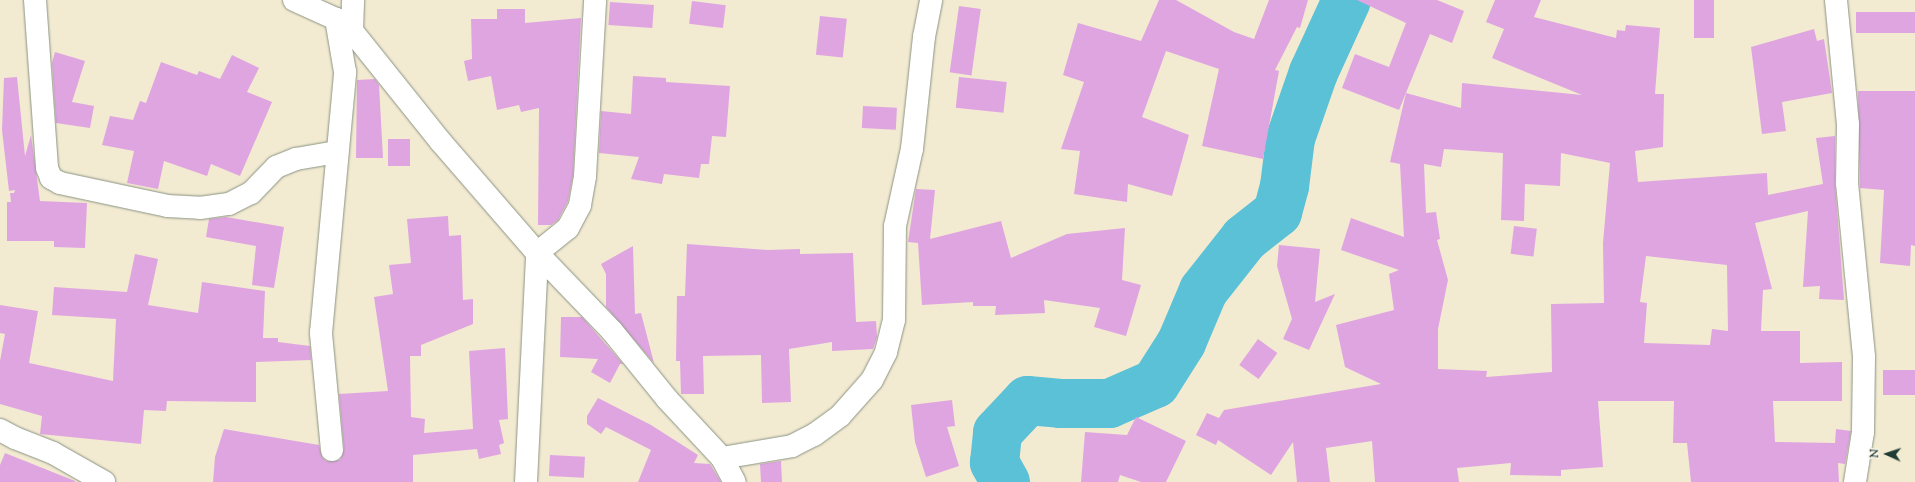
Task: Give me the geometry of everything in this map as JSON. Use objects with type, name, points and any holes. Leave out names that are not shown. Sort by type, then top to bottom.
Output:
[{"type":"street","points":[[35,0],[47,168],[51,178],[60,183],[167,206],[200,208],[229,204],[251,193],[276,167],[296,159],[337,152]]},
{"type":"street","points":[[294,0],[344,25],[537,253],[612,331],[667,399],[722,458],[735,482]]},
{"type":"street","points":[[332,450],[321,333],[345,72],[344,25],[353,0]]},
{"type":"street","points":[[526,482],[537,253],[568,228],[580,205],[585,176],[594,0]]},
{"type":"street","points":[[722,458],[792,446],[814,434],[840,416],[872,380],[886,352],[894,320],[895,226],[912,149],[924,38],[932,0]]},
{"type":"street","points":[[1836,0],[1848,124],[1847,183],[1864,357],[1863,432],[1855,482]]},
{"type":"street","points":[[0,430],[54,452],[104,482]]},
{"type":"building","points":[[1159,0],[1176,0],[1234,32],[1254,39],[1269,0],[1308,0],[1300,28],[1297,27],[1275,70],[1279,71],[1263,159],[1202,146],[1219,69],[1166,51],[1142,117],[1189,135],[1172,196],[1128,184],[1127,202],[1074,194],[1080,151],[1061,149],[1084,82],[1063,75],[1078,23],[1141,41]]},
{"type":"building","points":[[1357,0],[1437,0],[1464,11],[1452,43],[1430,34],[1399,110],[1342,88],[1355,54],[1389,67],[1406,23]]},
{"type":"building","points":[[1495,0],[1541,0],[1534,17],[1616,38],[1617,30],[1625,31],[1626,25],[1660,28],[1655,94],[1664,94],[1663,147],[1635,151],[1638,182],[1767,173],[1768,195],[1823,184],[1816,138],[1835,136],[1835,184],[1844,300],[1819,299],[1820,286],[1803,287],[1808,211],[1755,223],[1772,289],[1763,290],[1761,331],[1800,331],[1800,363],[1842,362],[1842,401],[1773,401],[1775,442],[1835,443],[1836,429],[1851,431],[1845,464],[1838,463],[1839,482],[1691,482],[1687,443],[1673,443],[1674,401],[1598,401],[1603,467],[1561,470],[1561,476],[1510,475],[1511,463],[1457,468],[1459,482],[1375,482],[1372,441],[1326,448],[1330,482],[1297,482],[1293,442],[1271,475],[1218,440],[1216,445],[1196,435],[1207,413],[1219,418],[1224,410],[1381,384],[1345,367],[1336,325],[1394,310],[1389,274],[1399,270],[1341,250],[1351,218],[1404,237],[1400,164],[1390,162],[1406,93],[1461,108],[1462,83],[1582,95],[1492,58],[1504,29],[1486,22]],"holes":[[[1444,149],[1503,153],[1501,220],[1524,221],[1525,184],[1560,186],[1561,153],[1610,163],[1603,243],[1604,303],[1551,304],[1552,372],[1486,377],[1487,371],[1438,369],[1438,329],[1448,280],[1437,240],[1440,239],[1436,212],[1426,213],[1424,164],[1441,167]],[[1646,256],[1727,265],[1728,331],[1712,329],[1710,345],[1644,343],[1647,303],[1640,302]]]},
{"type":"building","points":[[1694,0],[1714,0],[1714,38],[1694,38]]},
{"type":"building","points":[[692,1],[726,5],[723,28],[689,24]]},
{"type":"building","points":[[610,2],[654,5],[652,28],[608,25]]},
{"type":"building","points":[[959,6],[981,9],[971,75],[950,72]]},
{"type":"building","points":[[497,9],[525,9],[525,23],[581,18],[573,175],[568,201],[558,220],[551,225],[538,225],[539,108],[521,112],[519,105],[497,110],[491,76],[468,81],[464,61],[472,59],[471,19],[497,19]]},
{"type":"building","points":[[1856,12],[1915,12],[1915,33],[1856,33]]},
{"type":"building","points":[[820,16],[847,19],[843,58],[816,55]]},
{"type":"building","points":[[1814,29],[1817,41],[1824,39],[1832,93],[1782,102],[1786,131],[1762,134],[1751,47]]},
{"type":"building","points":[[55,52],[85,61],[72,102],[94,106],[90,128],[56,123],[52,63]]},
{"type":"building","points":[[232,55],[259,68],[247,92],[272,102],[240,176],[211,164],[207,176],[164,161],[158,189],[127,183],[134,151],[102,145],[110,116],[133,120],[140,101],[146,103],[161,62],[197,75],[199,71],[220,79]]},
{"type":"building","points":[[633,76],[666,78],[666,82],[730,86],[726,137],[712,136],[709,164],[701,164],[699,178],[664,174],[662,184],[631,179],[639,157],[599,153],[601,111],[631,114]]},
{"type":"building","points":[[17,77],[25,156],[31,135],[40,201],[87,203],[85,248],[54,247],[54,241],[7,241],[7,202],[11,202],[10,193],[14,193],[15,190],[9,191],[2,130],[4,78]]},
{"type":"building","points":[[959,77],[1007,82],[1003,113],[956,108]]},
{"type":"building","points":[[375,79],[379,85],[383,158],[356,158],[357,80]]},
{"type":"building","points":[[1858,91],[1915,91],[1915,246],[1911,245],[1910,266],[1880,263],[1884,190],[1860,188]]},
{"type":"building","points":[[863,106],[897,108],[896,130],[862,128]]},
{"type":"building","points":[[388,139],[410,139],[410,166],[388,166]]},
{"type":"building","points":[[916,189],[935,190],[930,239],[1001,221],[1011,258],[1067,234],[1125,228],[1122,280],[1141,285],[1126,336],[1094,327],[1100,308],[1044,300],[1045,313],[995,315],[996,306],[973,306],[973,302],[922,305],[918,243],[908,242]]},
{"type":"building","points":[[448,216],[449,236],[461,235],[463,300],[473,299],[473,324],[421,345],[421,356],[410,356],[411,417],[425,419],[424,433],[473,429],[469,351],[505,348],[508,419],[499,420],[504,443],[499,445],[501,454],[479,459],[477,449],[413,455],[413,482],[213,482],[215,457],[224,429],[319,445],[322,457],[326,461],[340,460],[344,449],[339,394],[388,391],[374,297],[393,294],[389,265],[411,263],[407,219]]},
{"type":"building","points":[[226,217],[284,227],[274,288],[252,285],[256,246],[206,237],[209,219]]},
{"type":"building","points":[[1514,226],[1537,229],[1533,257],[1511,254]]},
{"type":"building","points":[[687,244],[768,250],[800,249],[800,254],[853,253],[856,322],[876,321],[877,337],[873,349],[832,351],[832,342],[789,349],[791,402],[762,403],[761,355],[703,356],[704,394],[681,394],[680,361],[676,361],[677,296],[685,296]]},
{"type":"building","points":[[1279,245],[1320,249],[1315,302],[1335,294],[1309,350],[1283,339],[1292,319],[1277,266]]},
{"type":"building","points":[[633,246],[635,314],[641,313],[654,363],[606,307],[606,274],[601,264]]},
{"type":"building","points":[[135,254],[158,259],[148,305],[198,313],[202,282],[265,291],[263,338],[278,338],[278,342],[310,346],[311,360],[256,362],[256,402],[167,401],[166,411],[144,410],[141,444],[40,434],[42,416],[0,404],[0,361],[5,334],[0,333],[0,305],[38,311],[29,363],[113,381],[116,319],[52,315],[54,287],[127,292]]},
{"type":"building","points":[[561,317],[582,317],[623,364],[620,364],[610,383],[591,372],[598,359],[560,357]]},
{"type":"building","points":[[1258,339],[1277,353],[1259,379],[1239,365]]},
{"type":"building","points":[[1883,370],[1915,370],[1915,395],[1883,395]]},
{"type":"building","points":[[598,398],[651,425],[698,455],[694,463],[710,464],[721,482],[638,482],[651,450],[606,427],[601,434],[587,424],[587,416]]},
{"type":"building","points":[[952,400],[955,426],[947,427],[959,466],[926,477],[915,442],[911,405]]},
{"type":"building","points":[[1136,417],[1186,441],[1166,482],[1141,482],[1120,475],[1118,482],[1081,482],[1085,432],[1127,435]]},
{"type":"building","points":[[5,453],[75,482],[0,482],[0,465]]},
{"type":"building","points":[[550,455],[585,457],[584,478],[549,476]]},
{"type":"building","points":[[781,461],[782,482],[761,482],[760,464]]},
{"type":"waterway","points":[[1005,482],[994,462],[997,432],[1027,400],[1060,403],[1109,403],[1155,383],[1181,342],[1203,290],[1244,238],[1277,212],[1284,186],[1290,138],[1313,72],[1346,0]]}]
